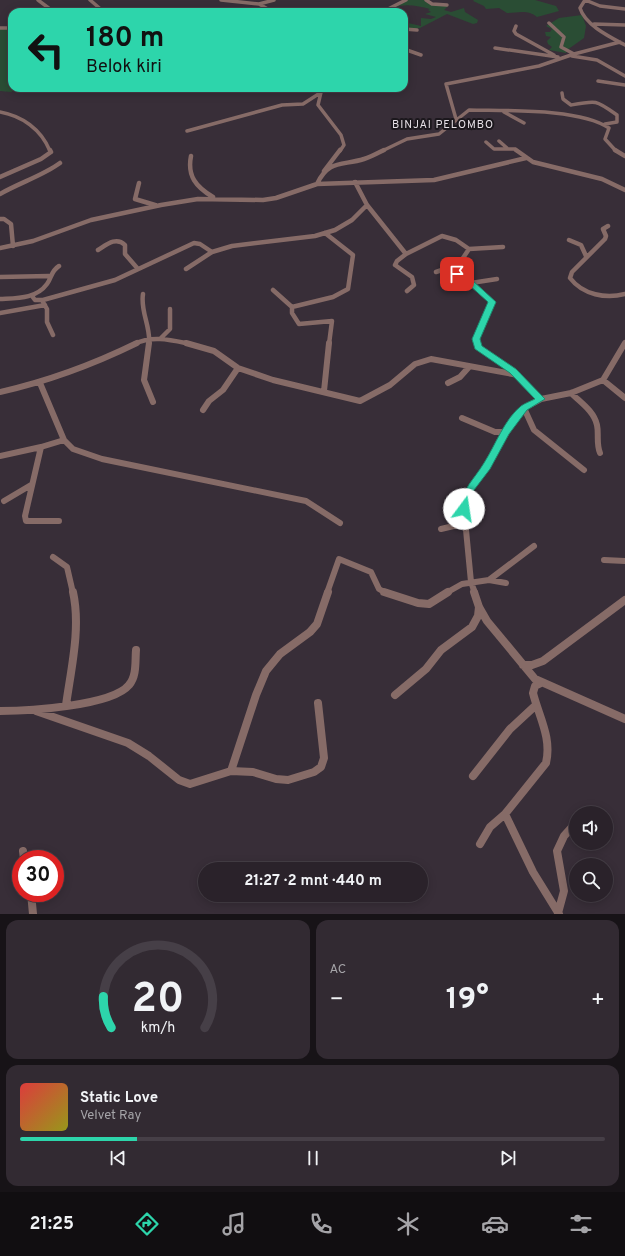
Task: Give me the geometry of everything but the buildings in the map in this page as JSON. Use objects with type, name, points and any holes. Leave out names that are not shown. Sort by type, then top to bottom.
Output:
[{"type":"street","points":[[38,0],[49,8]]},
{"type":"street","points":[[90,0],[99,8]]},
{"type":"street","points":[[221,0],[259,4],[274,0]]},
{"type":"street","points":[[390,8],[406,0]]},
{"type":"street","points":[[426,0],[432,4],[447,4]]},
{"type":"street","points":[[625,9],[600,6],[585,0],[580,12],[593,23],[625,44]]},
{"type":"street","points":[[259,4],[266,8]]},
{"type":"street","points":[[549,23],[563,36],[561,47],[572,55],[597,60],[625,76]]},
{"type":"street","points":[[593,23],[605,26],[625,25]]},
{"type":"street","points":[[516,26],[514,30],[516,34],[559,58]]},
{"type":"street","points":[[408,29],[417,30]]},
{"type":"street","points":[[456,118],[457,113],[447,95],[446,84],[514,72],[559,58],[620,42]]},
{"type":"street","points":[[495,48],[559,58]]},
{"type":"street","points":[[408,50],[421,55]]},
{"type":"street","points":[[598,81],[625,85]]},
{"type":"street","points":[[187,131],[244,114],[282,105],[303,104],[320,93]]},
{"type":"street","points":[[317,184],[323,172],[344,145],[341,135],[320,108],[318,103],[320,93]]},
{"type":"street","points":[[323,172],[340,163],[372,156],[407,139],[439,134],[456,118],[470,110],[574,116],[605,124],[618,122],[617,115],[599,102],[593,101],[571,105],[564,99],[562,93]]},
{"type":"street","points":[[0,112],[11,114],[13,117],[26,122],[42,135],[51,152],[41,159],[0,177]]},
{"type":"street","points":[[503,112],[524,123]]},
{"type":"street","points":[[605,124],[609,129],[605,137],[606,142],[625,156]]},
{"type":"street","points":[[499,140],[507,148]]},
{"type":"street","points":[[486,142],[494,149],[507,148],[517,150],[526,158],[536,163],[602,179],[625,190]]},
{"type":"street","points":[[191,156],[189,168],[192,179],[201,190],[215,198]]},
{"type":"street","points":[[0,248],[12,246],[91,220],[198,198],[263,200],[276,198],[317,184],[434,180],[526,158]]},
{"type":"street","points":[[0,194],[21,182],[46,172],[60,163]]},
{"type":"street","points":[[355,182],[367,205],[406,254]]},
{"type":"street","points":[[139,183],[135,197],[136,200],[161,205]]},
{"type":"street","points":[[186,269],[212,252],[230,246],[281,241],[325,233],[347,224],[360,214],[367,205]]},
{"type":"street","points":[[0,219],[4,219],[11,224],[12,246]]},
{"type":"street","points":[[608,226],[603,229],[606,236],[605,239],[586,256],[570,274],[570,278],[574,283],[600,298],[625,294]]},
{"type":"street","points":[[292,307],[340,294],[349,286],[352,254],[335,243],[325,233]]},
{"type":"street","points":[[407,291],[414,285],[412,277],[395,265],[396,260],[442,236],[456,240],[469,249],[503,247]]},
{"type":"street","points":[[569,240],[581,245],[586,256]]},
{"type":"street","points":[[98,250],[112,241],[122,242],[125,245],[124,254],[138,269]]},
{"type":"street","points":[[0,313],[44,303],[108,283],[194,243],[200,244],[212,252]]},
{"type":"street","points":[[436,272],[461,263],[469,249]]},
{"type":"street","points":[[0,299],[32,296],[47,284],[51,271],[59,266]]},
{"type":"street","points":[[451,267],[457,274],[471,283],[492,302],[476,339],[477,345],[481,350],[500,361],[518,375],[541,399]]},
{"type":"street","points":[[0,277],[49,276]]},
{"type":"street","points":[[471,283],[497,279]]},
{"type":"street","points":[[273,290],[292,307],[292,313],[299,324],[332,321],[324,391]]},
{"type":"street","points":[[143,294],[142,298],[149,326],[150,339],[144,374],[145,386],[153,402]]},
{"type":"street","points":[[32,296],[35,300],[44,303]]},
{"type":"street","points":[[44,303],[47,322],[53,335]]},
{"type":"street","points":[[161,338],[170,329],[170,309]]},
{"type":"street","points":[[0,392],[40,383],[98,362],[134,344],[150,339],[161,338],[204,347],[214,351],[238,368],[290,385],[324,391],[362,401],[374,392],[390,385],[415,364],[422,361],[438,359],[469,367],[518,375]]},
{"type":"street","points":[[625,343],[603,380],[571,392],[541,399],[524,408],[505,432],[487,466],[470,488],[466,496],[464,509],[471,582],[479,607],[487,621],[523,666],[541,683],[625,719]]},
{"type":"street","points":[[448,383],[460,377],[469,367]]},
{"type":"street","points":[[203,410],[208,400],[223,391],[228,379],[238,368]]},
{"type":"street","points":[[603,380],[625,398]]},
{"type":"street","points":[[40,383],[64,440],[73,450],[102,459],[299,499],[312,504],[340,523]]},
{"type":"street","points":[[571,392],[595,418],[597,425],[597,447],[600,453]]},
{"type":"street","points":[[524,408],[534,430],[584,470]]},
{"type":"street","points":[[462,418],[495,432],[505,432]]},
{"type":"street","points":[[0,456],[41,447],[64,440]]},
{"type":"street","points":[[41,447],[25,509],[26,521],[59,521]]},
{"type":"street","points":[[4,501],[31,485]]},
{"type":"street","points":[[441,529],[466,523]]},
{"type":"street","points":[[489,580],[534,546]]},
{"type":"street","points":[[53,556],[67,567],[75,602],[75,636],[66,705]]},
{"type":"street","points":[[231,772],[256,695],[266,671],[280,654],[310,632],[317,624],[338,560],[344,560],[370,572],[376,584],[383,592],[394,598],[418,603],[429,604],[462,584],[489,580],[506,583]]},
{"type":"street","points":[[604,560],[625,561]]},
{"type":"street","points":[[523,666],[532,665],[543,661],[625,600]]},
{"type":"street","points":[[395,695],[426,670],[440,650],[472,627],[478,616],[479,607]]},
{"type":"street","points":[[0,711],[36,710],[98,702],[119,694],[129,686],[132,680],[135,668],[136,650]]},
{"type":"street","points":[[480,844],[490,827],[513,806],[546,763],[549,755],[549,743],[536,705],[533,689],[541,683]]},
{"type":"street","points":[[36,710],[128,743],[149,756],[184,783],[197,782],[231,772],[253,772],[276,779],[288,780],[304,776],[321,767],[324,763],[324,751],[318,703]]},
{"type":"street","points":[[473,776],[510,729],[528,710],[536,705]]},
{"type":"street","points":[[505,814],[533,872],[559,913]]},
{"type":"street","points":[[559,913],[564,893],[563,880],[556,859],[556,848],[569,830]]},
{"type":"street","points":[[32,902],[33,914]]},
{"type":"green space","points":[[407,0],[424,0],[429,4],[448,6],[444,10],[451,12],[464,8],[465,12],[478,20],[477,23],[473,24],[447,14],[420,28],[408,29],[408,23],[421,26],[421,18],[431,19],[436,17],[425,14],[431,12],[428,10],[430,9],[421,7],[407,5],[393,8]]},
{"type":"green space","points":[[535,0],[556,6],[559,11],[537,17],[526,12],[507,13],[499,8],[486,9],[484,6],[473,1]]},
{"type":"green space","points":[[582,15],[586,26],[584,38],[567,50],[566,53],[549,50],[552,47],[547,41],[551,37],[546,36],[545,32],[550,32],[552,29],[546,26],[559,18]]},
{"type":"green space","points":[[0,29],[8,29],[8,92],[0,91]]},
{"type":"district","name":"BINJAI PELOMBO","points":[[443,124]]},
{"type":"route","points":[[457,274],[469,281],[477,290],[492,302],[476,339],[478,347],[513,371],[541,399],[524,408],[505,432],[487,466],[470,488],[466,496],[464,509]]}]
